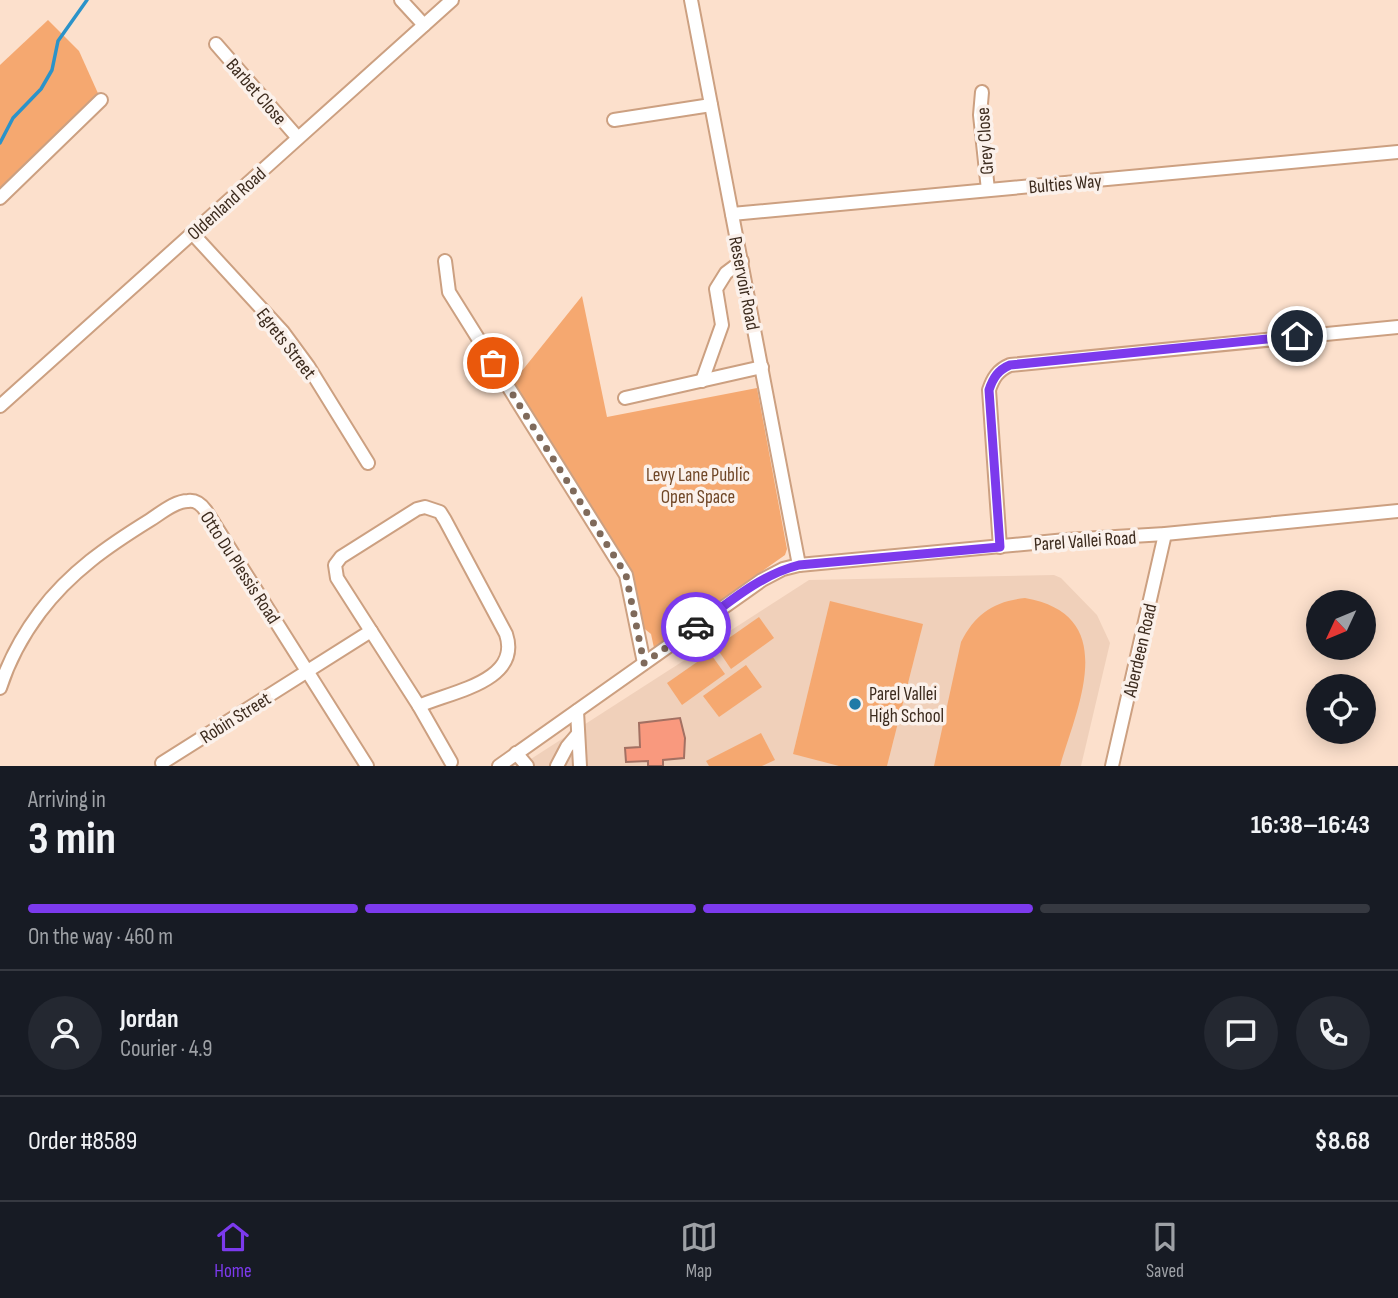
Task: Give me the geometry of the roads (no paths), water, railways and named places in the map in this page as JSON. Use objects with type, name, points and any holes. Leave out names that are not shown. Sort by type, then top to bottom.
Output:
[{"type":"street","points":[[401,0],[424,25]]},
{"type":"street","name":"Oldenland Road","points":[[0,406],[452,0]]},
{"type":"street","name":"Reservoir Road","points":[[691,0],[799,565]]},
{"type":"street","name":"Barbet Close","points":[[216,44],[298,138]]},
{"type":"street","name":"Grey Close","points":[[982,92],[980,115],[988,190]]},
{"type":"street","points":[[0,198],[102,100]]},
{"type":"street","points":[[614,120],[711,105]]},
{"type":"street","name":"Bulties Way","points":[[732,214],[1398,152]]},
{"type":"street","name":"Egrets Street","points":[[192,233],[283,332],[308,366],[368,463]]},
{"type":"street","points":[[445,261],[449,292],[626,575],[644,663]]},
{"type":"street","points":[[702,381],[722,325],[716,289],[726,273],[742,261]]},
{"type":"street","points":[[1000,547],[989,390],[992,380],[1003,368],[1010,365],[1195,345],[1398,327]]},
{"type":"street","points":[[625,398],[762,367]]},
{"type":"street","name":"Otto Du Plessis Road","points":[[0,688],[18,645],[65,582],[104,549],[185,501],[197,502],[206,510],[367,766]]},
{"type":"street","points":[[419,706],[467,690],[481,682],[505,661],[510,649],[506,634],[445,520],[433,508],[417,509],[337,561],[335,571],[451,762]]},
{"type":"street","name":"Parel Vallei Road","points":[[499,766],[762,580],[783,569],[799,565],[1066,540],[1165,534],[1398,510]]},
{"type":"street","name":"Aberdeen Road","points":[[1112,766],[1165,534]]},
{"type":"street","name":"Robin Street","points":[[162,763],[371,631]]},
{"type":"street","points":[[577,711],[580,766]]},
{"type":"street","points":[[557,766],[578,734]]},
{"type":"street","points":[[516,753],[527,766]]},
{"type":"waterway","points":[[0,143],[13,118],[41,89],[52,70],[58,41],[87,0]]},
{"type":"place","name":"Parel Vallei High School","points":[[855,704]]},
{"type":"park label","name":"Levy Lane Public Open Space","points":[[698,485]]}]
